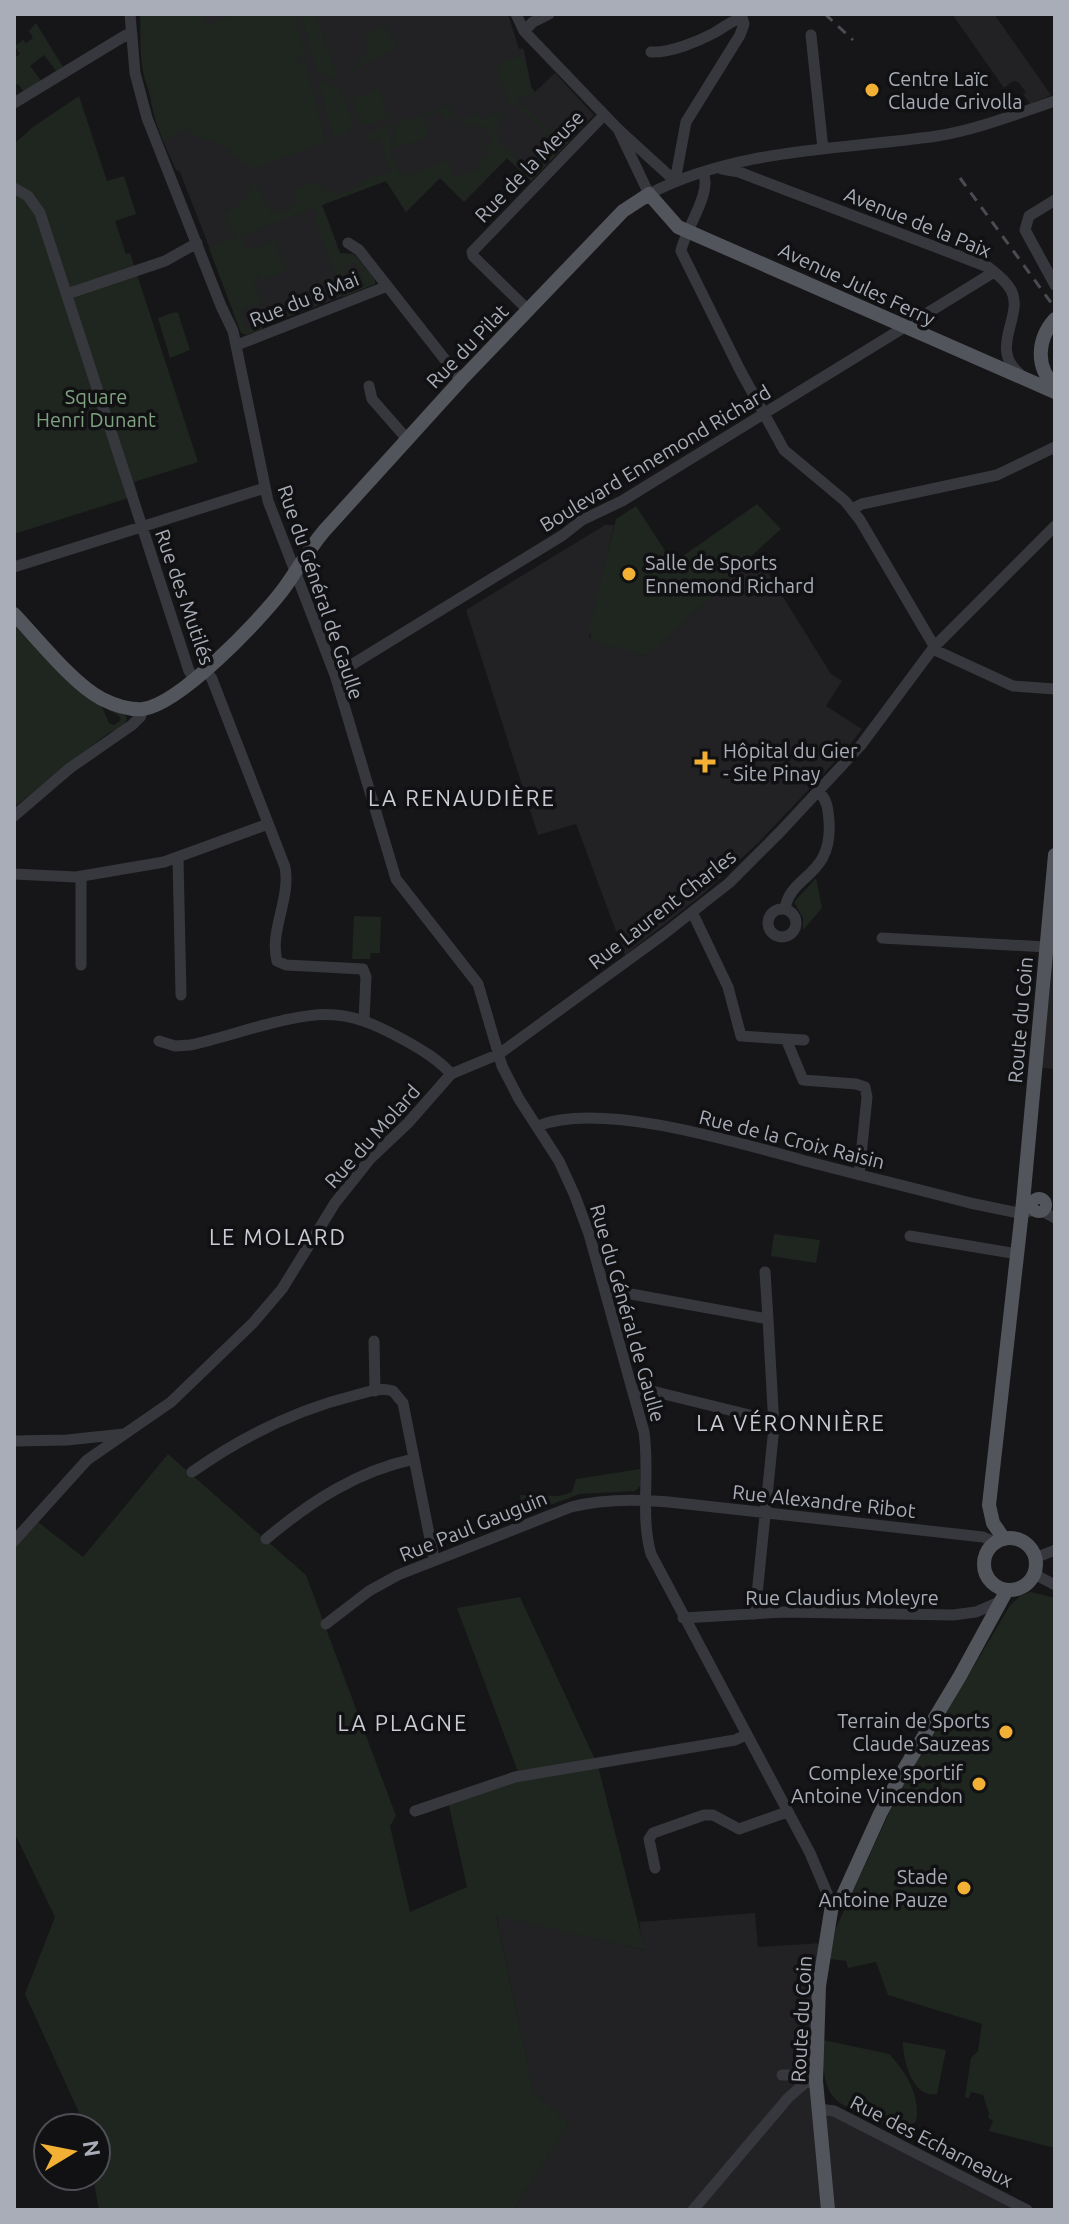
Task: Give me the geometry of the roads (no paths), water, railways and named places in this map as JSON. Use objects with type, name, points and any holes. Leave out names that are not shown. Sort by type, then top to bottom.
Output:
[{"type":"main road","name":"Rue du Pilat","points":[[141,709],[165,701],[200,674],[271,604],[324,531],[461,380],[623,211],[649,194]]},
{"type":"main road","name":"Avenue Jules Ferry","points":[[649,194],[675,225],[892,319],[959,352],[1055,389]]},
{"type":"main road","points":[[1055,319],[1042,337],[1041,360],[1043,370],[1055,389]]},
{"type":"main road","points":[[1016,374],[1043,370]]},
{"type":"main road","points":[[14,614],[89,691],[110,702],[141,709]]},
{"type":"main road","name":"Route du Coin","points":[[1038,1210],[1025,1188],[1055,855]]},
{"type":"main road","points":[[1000,1541],[989,1505],[1020,1230],[1027,1218],[1038,1210]]},
{"type":"main road","points":[[1000,1541],[1024,1542],[1035,1558],[1034,1574],[1024,1586],[1003,1596],[985,1572],[985,1556],[1000,1541]]},
{"type":"main road","name":"Route du Coin","points":[[828,2210],[819,2109],[809,2083],[820,1977],[832,1905],[841,1900],[880,1814],[1003,1596]]},
{"type":"street","name":"Rue du Général de Gaulle","points":[[130,14],[135,73],[147,118],[237,345],[265,488],[335,675],[396,879],[478,984],[510,1082],[559,1161],[575,1196],[607,1294],[647,1449],[648,1543],[683,1618],[822,1877],[832,1905]]},
{"type":"street","points":[[516,14],[524,31],[618,129],[675,181]]},
{"type":"street","points":[[524,31],[549,14]]},
{"type":"street","points":[[651,52],[697,41],[742,16],[743,30],[684,125],[675,181]]},
{"type":"street","points":[[14,103],[132,34]]},
{"type":"street","points":[[811,35],[823,149]]},
{"type":"street","name":"Rue du Pilat","points":[[649,194],[675,181],[749,158],[939,135],[994,123],[1055,101]]},
{"type":"street","name":"Rue de la Meuse","points":[[529,311],[472,252],[604,115]]},
{"type":"street","points":[[618,129],[649,194]]},
{"type":"street","name":"Avenue de la Paix","points":[[719,168],[739,172],[981,264],[994,272],[1013,295],[1007,335],[1008,355],[1016,374]]},
{"type":"street","points":[[703,173],[706,178],[705,191],[681,251],[763,414],[789,456],[852,509],[934,647],[946,657],[1009,684],[1028,689],[1055,689]]},
{"type":"street","name":"Rue des Mutilés","points":[[14,188],[28,196],[40,213],[189,671],[212,679],[287,876],[284,908],[275,944],[277,961],[286,965],[363,969],[366,977],[364,1020]]},
{"type":"street","points":[[1055,200],[1027,218],[1025,230],[1055,285]]},
{"type":"street","points":[[67,294],[165,261],[197,243]]},
{"type":"street","name":"Rue du 8 Mai","points":[[348,243],[359,250],[461,380]]},
{"type":"street","name":"Boulevard Ennemond Richard","points":[[335,675],[563,535],[582,520],[622,501],[994,272]]},
{"type":"street","name":"Rue du 8 Mai","points":[[237,345],[385,287]]},
{"type":"street","points":[[959,352],[982,358],[995,357],[1007,335]]},
{"type":"street","points":[[369,386],[372,399],[407,439]]},
{"type":"street","points":[[852,509],[862,504],[997,475],[1055,447]]},
{"type":"street","points":[[14,567],[265,488]]},
{"type":"street","name":"Rue Laurent Charles","points":[[499,1054],[697,910],[749,864],[867,737],[934,647],[1055,526]]},
{"type":"street","points":[[14,816],[70,768],[132,725],[141,716],[141,709]]},
{"type":"street","points":[[785,909],[787,899],[821,862],[828,849],[828,807],[819,792]]},
{"type":"street","points":[[14,874],[81,876],[178,858],[268,824]]},
{"type":"street","points":[[178,858],[181,995]]},
{"type":"street","points":[[81,876],[81,965]]},
{"type":"street","points":[[695,918],[728,987],[741,1036],[804,1040]]},
{"type":"street","points":[[882,938],[1046,947]]},
{"type":"street","points":[[159,1041],[175,1046],[190,1045],[326,1014],[364,1020],[420,1049],[451,1074]]},
{"type":"street","points":[[786,1039],[803,1080],[861,1084],[865,1087],[867,1097],[859,1175]]},
{"type":"street","name":"Rue du Molard","points":[[14,1541],[87,1460],[171,1402],[253,1323],[282,1289],[335,1203],[361,1170],[451,1074],[499,1054]]},
{"type":"street","name":"Rue de la Croix Raisin","points":[[538,1126],[561,1120],[597,1118],[678,1129],[859,1175],[1038,1210]]},
{"type":"street","points":[[910,1236],[1018,1254]]},
{"type":"street","points":[[755,1614],[774,1421],[765,1272]]},
{"type":"street","points":[[607,1294],[620,1292],[768,1319]]},
{"type":"street","points":[[374,1341],[375,1391]]},
{"type":"street","points":[[192,1472],[251,1433],[277,1421],[333,1401],[386,1389],[399,1397],[434,1559]]},
{"type":"street","points":[[634,1390],[643,1389],[774,1421]]},
{"type":"street","points":[[14,1441],[124,1434]]},
{"type":"street","points":[[266,1539],[326,1493],[381,1468],[414,1459]]},
{"type":"street","name":"Rue Alexandre Ribot","points":[[647,1500],[1000,1541]]},
{"type":"street","name":"Rue Paul Gauguin","points":[[326,1624],[369,1591],[434,1559],[571,1507],[598,1501],[647,1500]]},
{"type":"street","points":[[1035,1558],[1055,1550]]},
{"type":"street","points":[[1034,1574],[1042,1581],[1055,1585]]},
{"type":"street","name":"Rue Claudius Moleyre","points":[[683,1618],[874,1612],[953,1615],[976,1612],[1003,1596]]},
{"type":"street","points":[[415,1811],[515,1777],[735,1740],[746,1735]]},
{"type":"street","points":[[655,1868],[649,1839],[653,1833],[704,1815],[713,1815],[736,1829],[787,1812]]},
{"type":"street","points":[[693,2210],[769,2118],[809,2083],[792,2075],[782,2075]]},
{"type":"street","name":"Rue des Echarneaux","points":[[819,2109],[834,2111],[1027,2210]]},
{"type":"railway","points":[[825,14],[853,40]]},
{"type":"railway","points":[[960,178],[1055,308]]},
{"type":"place","name":"Centre Laïc Claude Grivolla","points":[[872,90]]},
{"type":"place","name":"Salle de Sports Ennemond Richard","points":[[629,574]]},
{"type":"place","name":"Hôpital du Gier - Site Pinay","points":[[705,762]]},
{"type":"place","name":"Terrain de Sports Claude Sauzeas","points":[[1006,1732]]},
{"type":"place","name":"Complexe sportif Antoine Vincendon","points":[[979,1784]]},
{"type":"place","name":"Stade Antoine Pauze","points":[[964,1888]]},
{"type":"district","name":"LA RENAUDIÈRE","points":[[462,797]]},
{"type":"district","name":"LE MOLARD","points":[[278,1236]]},
{"type":"district","name":"LA VÉRONNIÈRE","points":[[791,1422]]},
{"type":"district","name":"LA PLAGNE","points":[[403,1722]]},
{"type":"park label","name":"Square Henri Dunant","points":[[96,408]]}]
